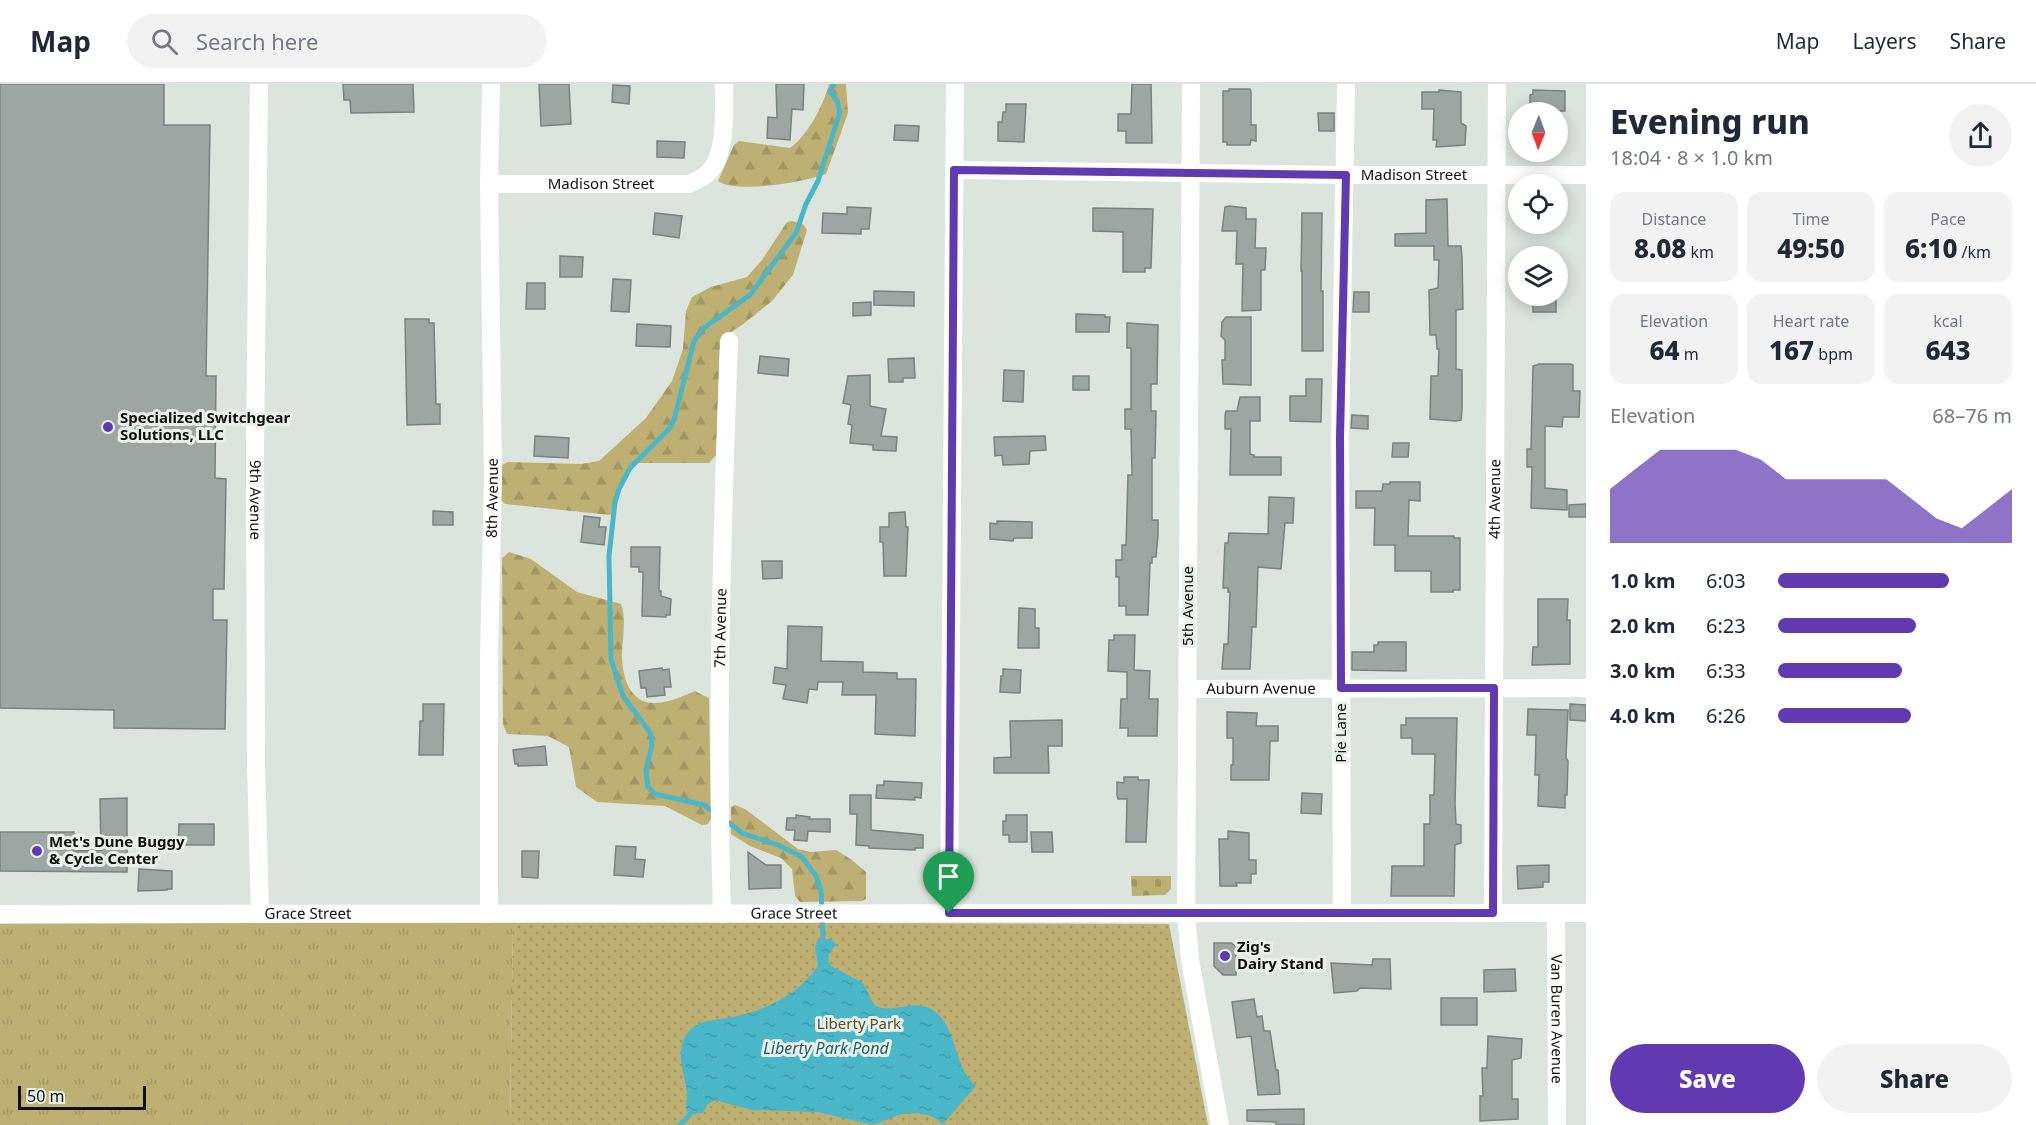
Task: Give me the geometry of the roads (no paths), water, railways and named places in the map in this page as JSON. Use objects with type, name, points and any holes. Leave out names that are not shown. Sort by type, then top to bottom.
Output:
[{"type":"street","name":"9th Avenue","points":[[259,84],[255,484],[256,765],[260,914]]},
{"type":"street","name":"8th Avenue","points":[[489,914],[489,656],[493,477],[489,184],[491,84]]},
{"type":"street","name":"Madison Street","points":[[489,184],[571,183],[676,186],[695,182],[711,171],[720,150],[724,84]]},
{"type":"street","points":[[949,913],[955,84]]},
{"type":"street","name":"5th Avenue","points":[[1191,84],[1186,913],[1194,990],[1220,1125]]},
{"type":"street","name":"Pie Lane","points":[[1342,913],[1340,437],[1346,84]]},
{"type":"street","name":"4th Avenue","points":[[1493,913],[1497,84]]},
{"type":"street","name":"Madison Street","points":[[954,170],[1190,174],[1586,175]]},
{"type":"street","name":"7th Avenue","points":[[722,914],[719,828],[719,655],[729,341]]},
{"type":"street","name":"Auburn Avenue","points":[[1187,689],[1586,688]]},
{"type":"street","name":"Van Buren Avenue","points":[[1556,913],[1557,1125]]},
{"type":"street","name":"Grace Street","points":[[0,914],[1586,913]]},
{"type":"water","name":"Liberty Park Pond","points":[[830,939],[837,945],[829,955],[828,960],[831,966],[863,983],[874,1005],[881,1008],[922,1006],[939,1015],[951,1034],[968,1078],[976,1086],[943,1124],[933,1117],[920,1113],[901,1114],[877,1124],[868,1124],[818,1112],[752,1110],[715,1100],[707,1105],[703,1113],[690,1114],[687,1112],[687,1094],[681,1054],[684,1038],[689,1031],[704,1022],[758,1010],[791,993],[818,966],[815,948],[817,940]]},
{"type":"waterway","points":[[716,814],[704,805],[655,794],[648,787],[646,770],[652,745],[651,734],[623,696],[611,659],[609,556],[615,502],[630,468],[669,429],[674,420],[694,341],[705,327],[750,295],[796,233],[806,204],[818,181],[840,112],[837,101],[830,91],[834,84]]},
{"type":"waterway","points":[[724,819],[742,833],[778,845],[802,857],[816,876],[821,890],[823,939]]},
{"type":"waterway","points":[[680,1125],[690,1114]]},
{"type":"place","name":"Specialized Switchgear Solutions, LLC","points":[[108,427]]},
{"type":"place","name":"Met's Dune Buggy & Cycle Center","points":[[37,851]]},
{"type":"place","name":"Zig's Dairy Stand","points":[[1225,956]]},
{"type":"park label","name":"Liberty Park","points":[[859,1024]]}]
